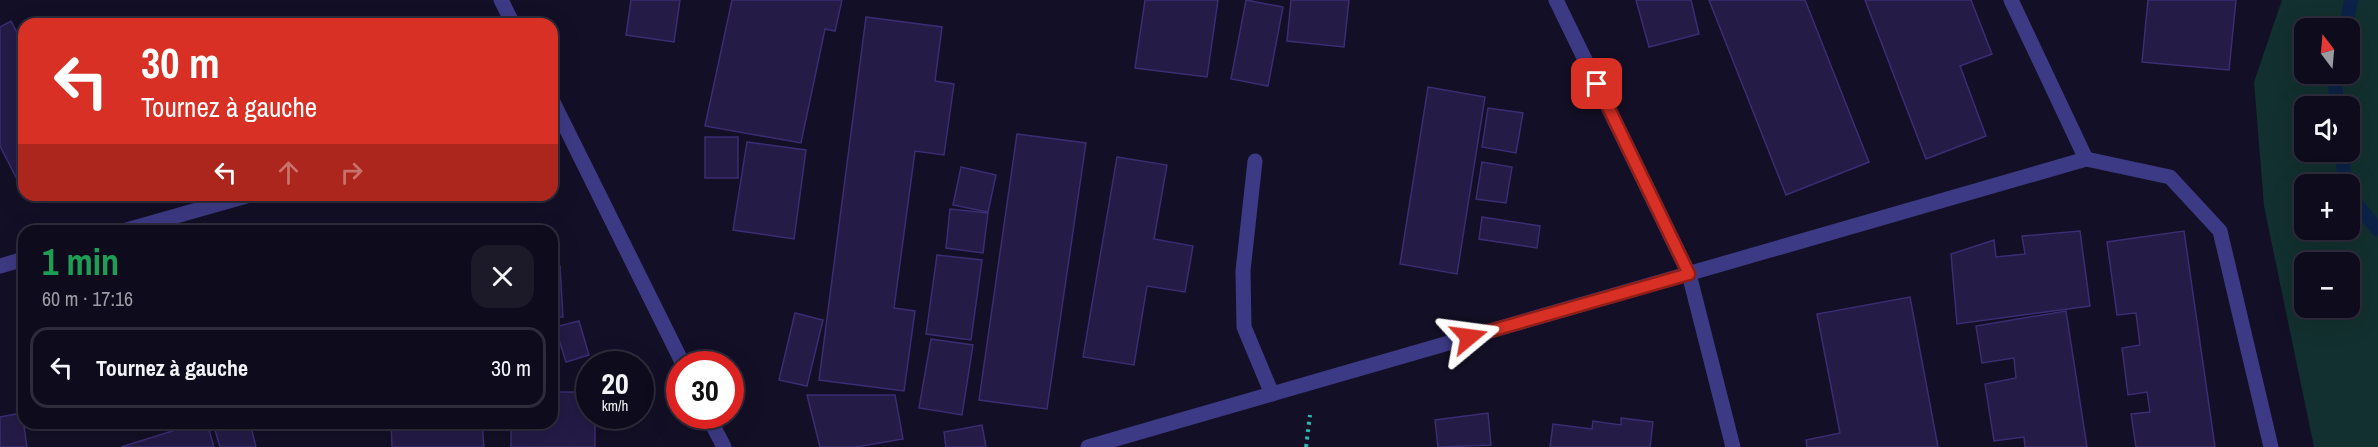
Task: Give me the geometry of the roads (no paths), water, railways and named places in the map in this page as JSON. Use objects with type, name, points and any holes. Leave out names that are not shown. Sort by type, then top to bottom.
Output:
[{"type":"street","points":[[501,0],[510,18]]},
{"type":"street","points":[[1556,0],[1689,274],[1733,447]]},
{"type":"street","points":[[2011,0],[2086,159]]},
{"type":"street","points":[[558,116],[676,351]]},
{"type":"street","points":[[1088,447],[2086,159],[2170,177],[2220,231],[2271,447]]},
{"type":"street","points":[[1255,161],[1243,271],[1245,327],[1272,394]]},
{"type":"street","points":[[144,225],[229,201]]},
{"type":"street","points":[[0,266],[18,261]]},
{"type":"street","points":[[715,429],[724,447]]},
{"type":"waterway","points":[[2348,18],[2351,0]]},
{"type":"waterway","points":[[2335,84],[2336,96]]},
{"type":"waterway","points":[[2343,162],[2344,174]]},
{"type":"waterway","points":[[2360,208],[2378,230]]}]
